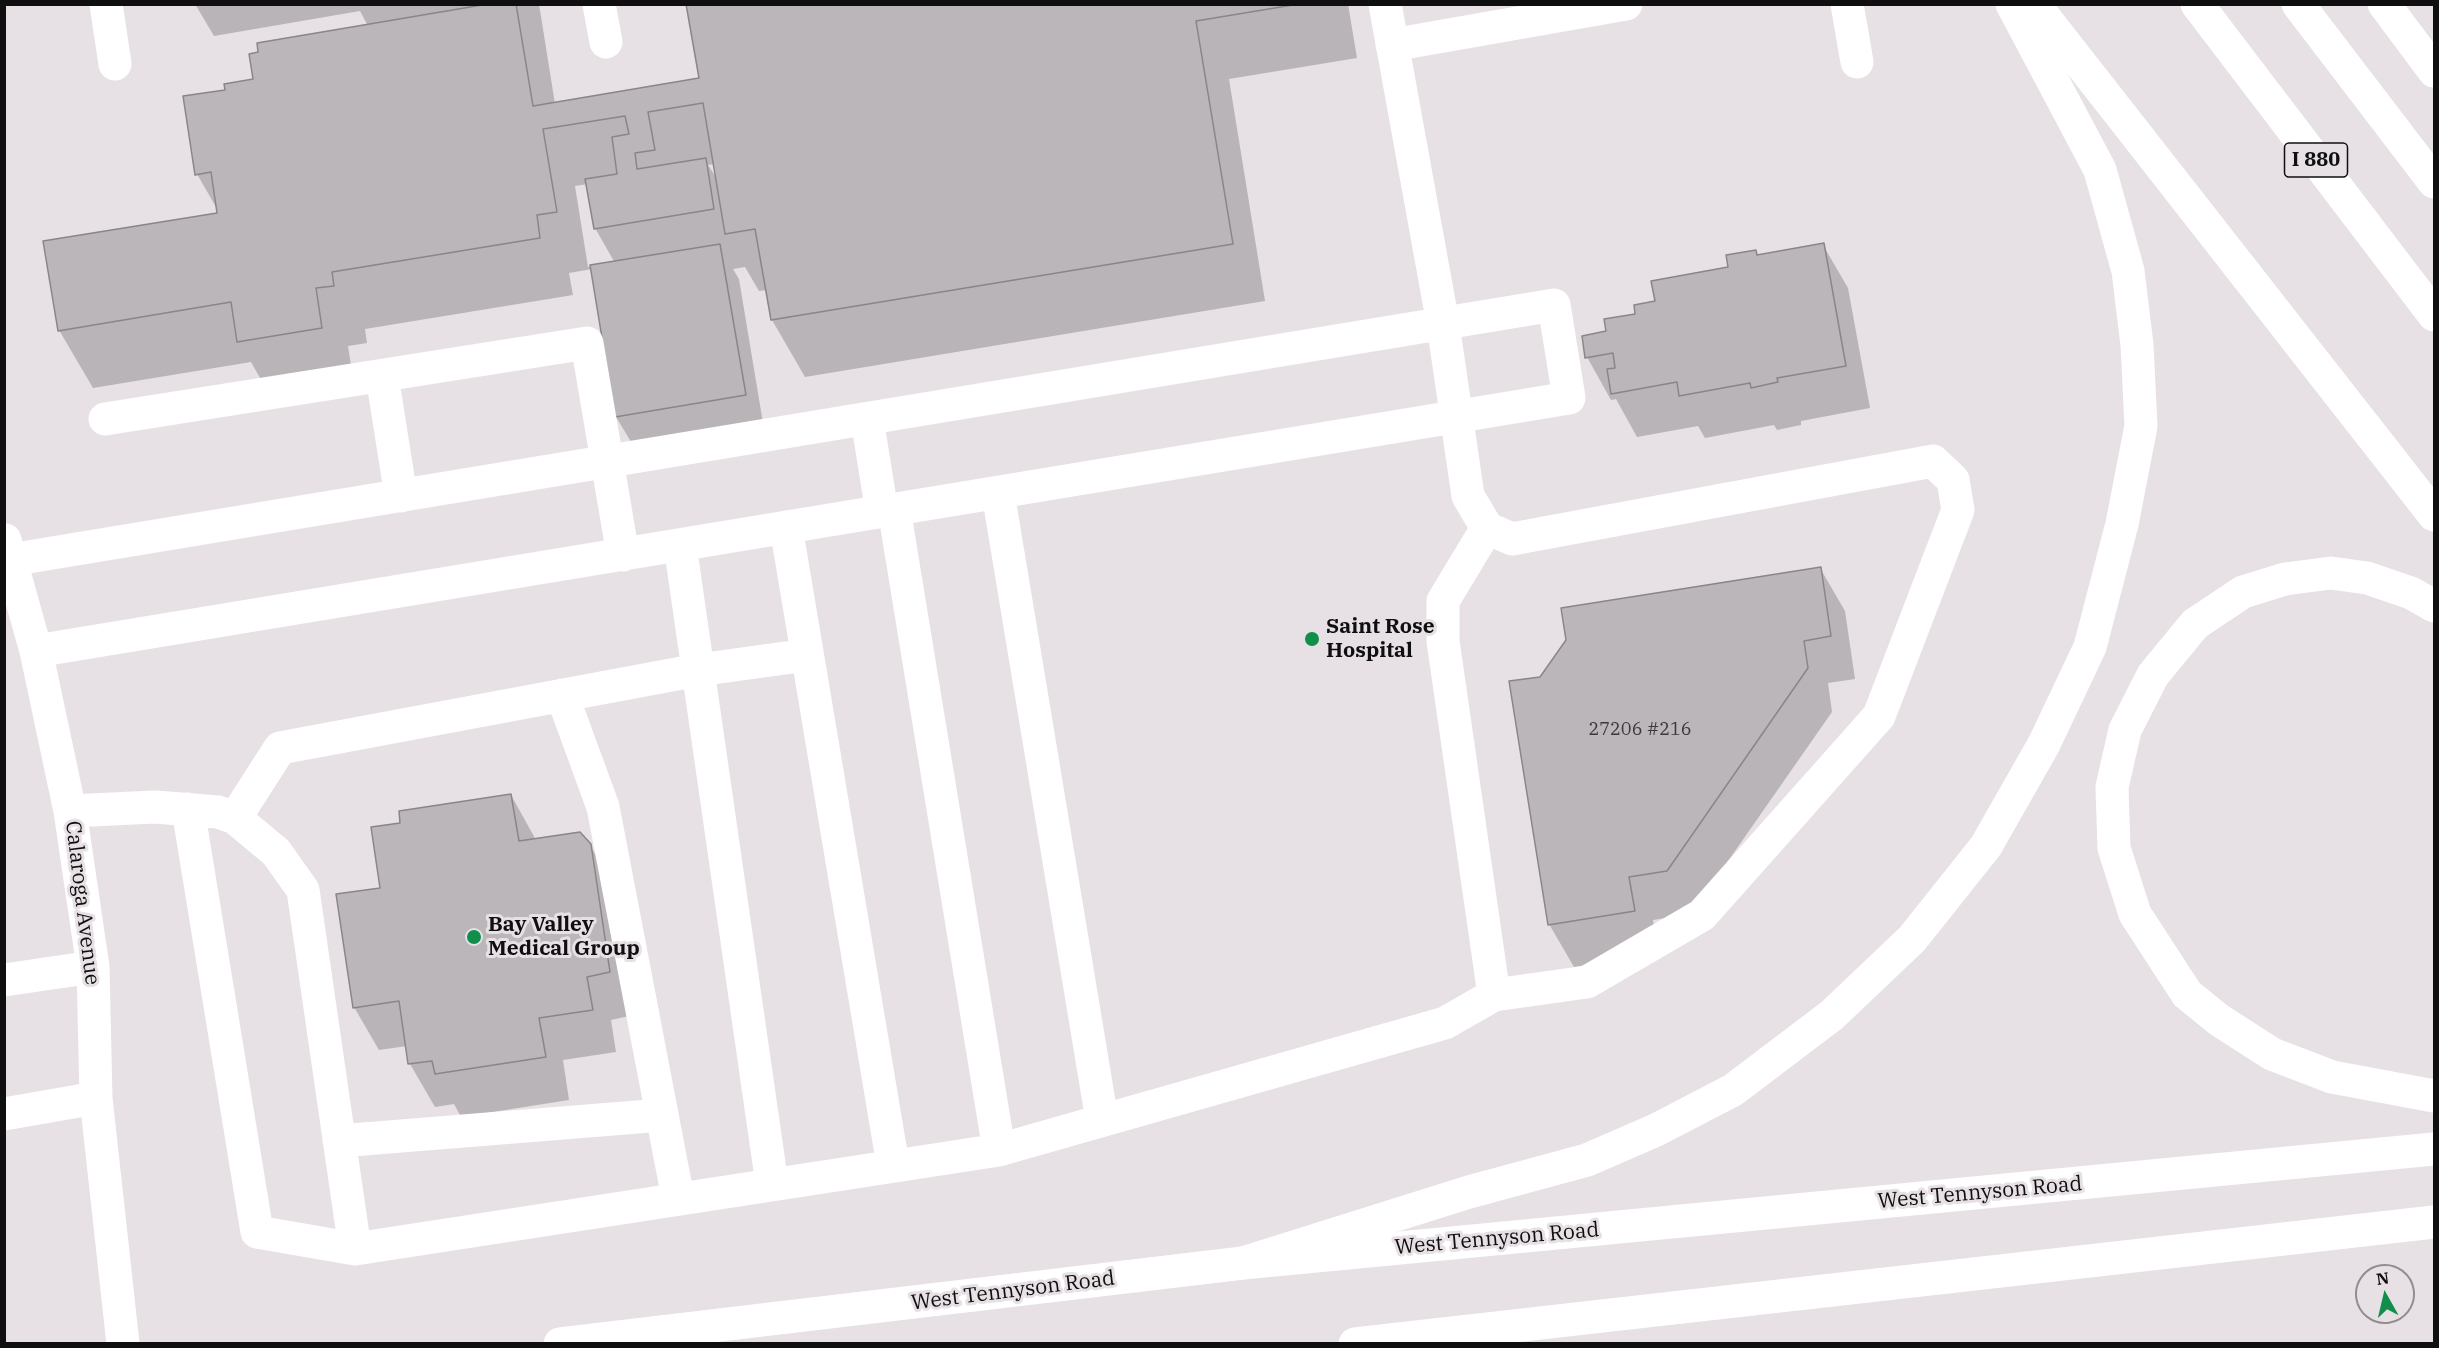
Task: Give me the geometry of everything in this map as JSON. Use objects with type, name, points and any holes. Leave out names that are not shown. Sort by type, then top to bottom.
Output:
[{"type":"main road","points":[[106,4],[115,64]]},
{"type":"main road","points":[[599,4],[606,42]]},
{"type":"main road","points":[[188,809],[257,1232],[355,1249],[999,1150],[1445,1023],[1494,995],[1587,982],[1702,915],[1879,716],[1958,510],[1953,480],[1933,460],[1512,539],[1487,528],[1468,496],[1443,324],[1384,4]]},
{"type":"main road","points":[[1392,45],[1626,4]]},
{"type":"main road","points":[[1847,4],[1857,63]]},
{"type":"main road","points":[[1243,1263],[1469,1192],[1587,1160],[1656,1130],[1733,1090],[1832,1015],[1912,939],[1986,846],[2044,744],[2090,647],[2121,524],[2140,426],[2137,345],[2128,271],[2100,170],[2012,4]]},
{"type":"main road","points":[[2034,4],[2434,515]]},
{"type":"main road","name":"I 880","points":[[2197,4],[2434,315]]},
{"type":"main road","points":[[2298,4],[2434,182]]},
{"type":"main road","points":[[2384,4],[2434,71]]},
{"type":"main road","points":[[7,550],[401,496],[1554,305],[1569,398],[36,651]]},
{"type":"main road","points":[[105,419],[587,343],[623,555]]},
{"type":"main road","points":[[382,375],[401,496]]},
{"type":"main road","points":[[867,419],[888,511],[999,1150]]},
{"type":"main road","points":[[998,493],[1102,1120]]},
{"type":"main road","points":[[786,527],[893,1165]]},
{"type":"main road","points":[[1487,528],[1443,601],[1443,641],[1494,995]]},
{"type":"main road","points":[[680,545],[772,1184]]},
{"type":"main road","name":"Calaroga Avenue","points":[[7,550],[36,651],[70,811],[93,967],[96,1098],[123,1344]]},
{"type":"main road","points":[[2434,606],[2411,594],[2367,578],[2331,573],[2285,579],[2243,592],[2195,624],[2153,675],[2125,730],[2112,787],[2114,848],[2135,914],[2187,994],[2219,1020],[2272,1054],[2332,1077],[2434,1096]]},
{"type":"main road","points":[[235,818],[280,748],[698,670],[807,655]]},
{"type":"main road","points":[[562,695],[603,807],[678,1198]]},
{"type":"main road","points":[[70,811],[155,807],[218,812],[235,818],[276,852],[303,890],[355,1249]]},
{"type":"main road","points":[[4,980],[93,967]]},
{"type":"main road","points":[[4,1114],[96,1098]]},
{"type":"main road","points":[[339,1141],[662,1116]]},
{"type":"main road","name":"West Tennyson Road","points":[[560,1344],[1243,1263],[2434,1149]]},
{"type":"main road","points":[[1354,1344],[2434,1222]]},
{"type":"building","points":[[488,4],[516,4],[533,106],[699,78],[686,4],[1299,4],[1196,21],[1233,244],[771,320],[755,229],[725,234],[703,103],[648,112],[655,150],[635,153],[637,169],[706,158],[714,209],[594,229],[585,179],[617,174],[612,137],[629,134],[625,116],[543,129],[557,212],[537,215],[540,238],[332,272],[334,286],[316,288],[322,328],[237,342],[231,302],[58,331],[43,241],[217,213],[211,172],[195,175],[183,96],[225,90],[224,84],[253,79],[249,54],[258,52],[257,43]]},
{"type":"building","points":[[1824,243],[1846,366],[1777,378],[1778,382],[1751,388],[1750,383],[1679,396],[1677,382],[1611,394],[1607,369],[1615,368],[1613,353],[1585,358],[1582,336],[1606,331],[1604,319],[1635,314],[1634,305],[1655,301],[1651,281],[1728,267],[1726,255],[1756,250],[1757,255]]},
{"type":"building","points":[[720,244],[746,395],[615,417],[590,265]]},
{"type":"building","points":[[1821,567],[1831,636],[1804,641],[1808,668],[1667,871],[1629,877],[1635,911],[1548,925],[1509,681],[1540,677],[1566,640],[1561,608]]},
{"type":"building","points":[[511,794],[519,841],[580,832],[591,844],[610,972],[587,977],[593,1010],[539,1018],[546,1057],[435,1074],[432,1061],[408,1064],[399,1001],[353,1008],[336,894],[380,888],[371,827],[400,823],[399,811]]},
{"type":"place","name":"Saint Rose Hospital","points":[[1312,639]]},
{"type":"place","name":"Bay Valley Medical Group","points":[[474,937]]}]
